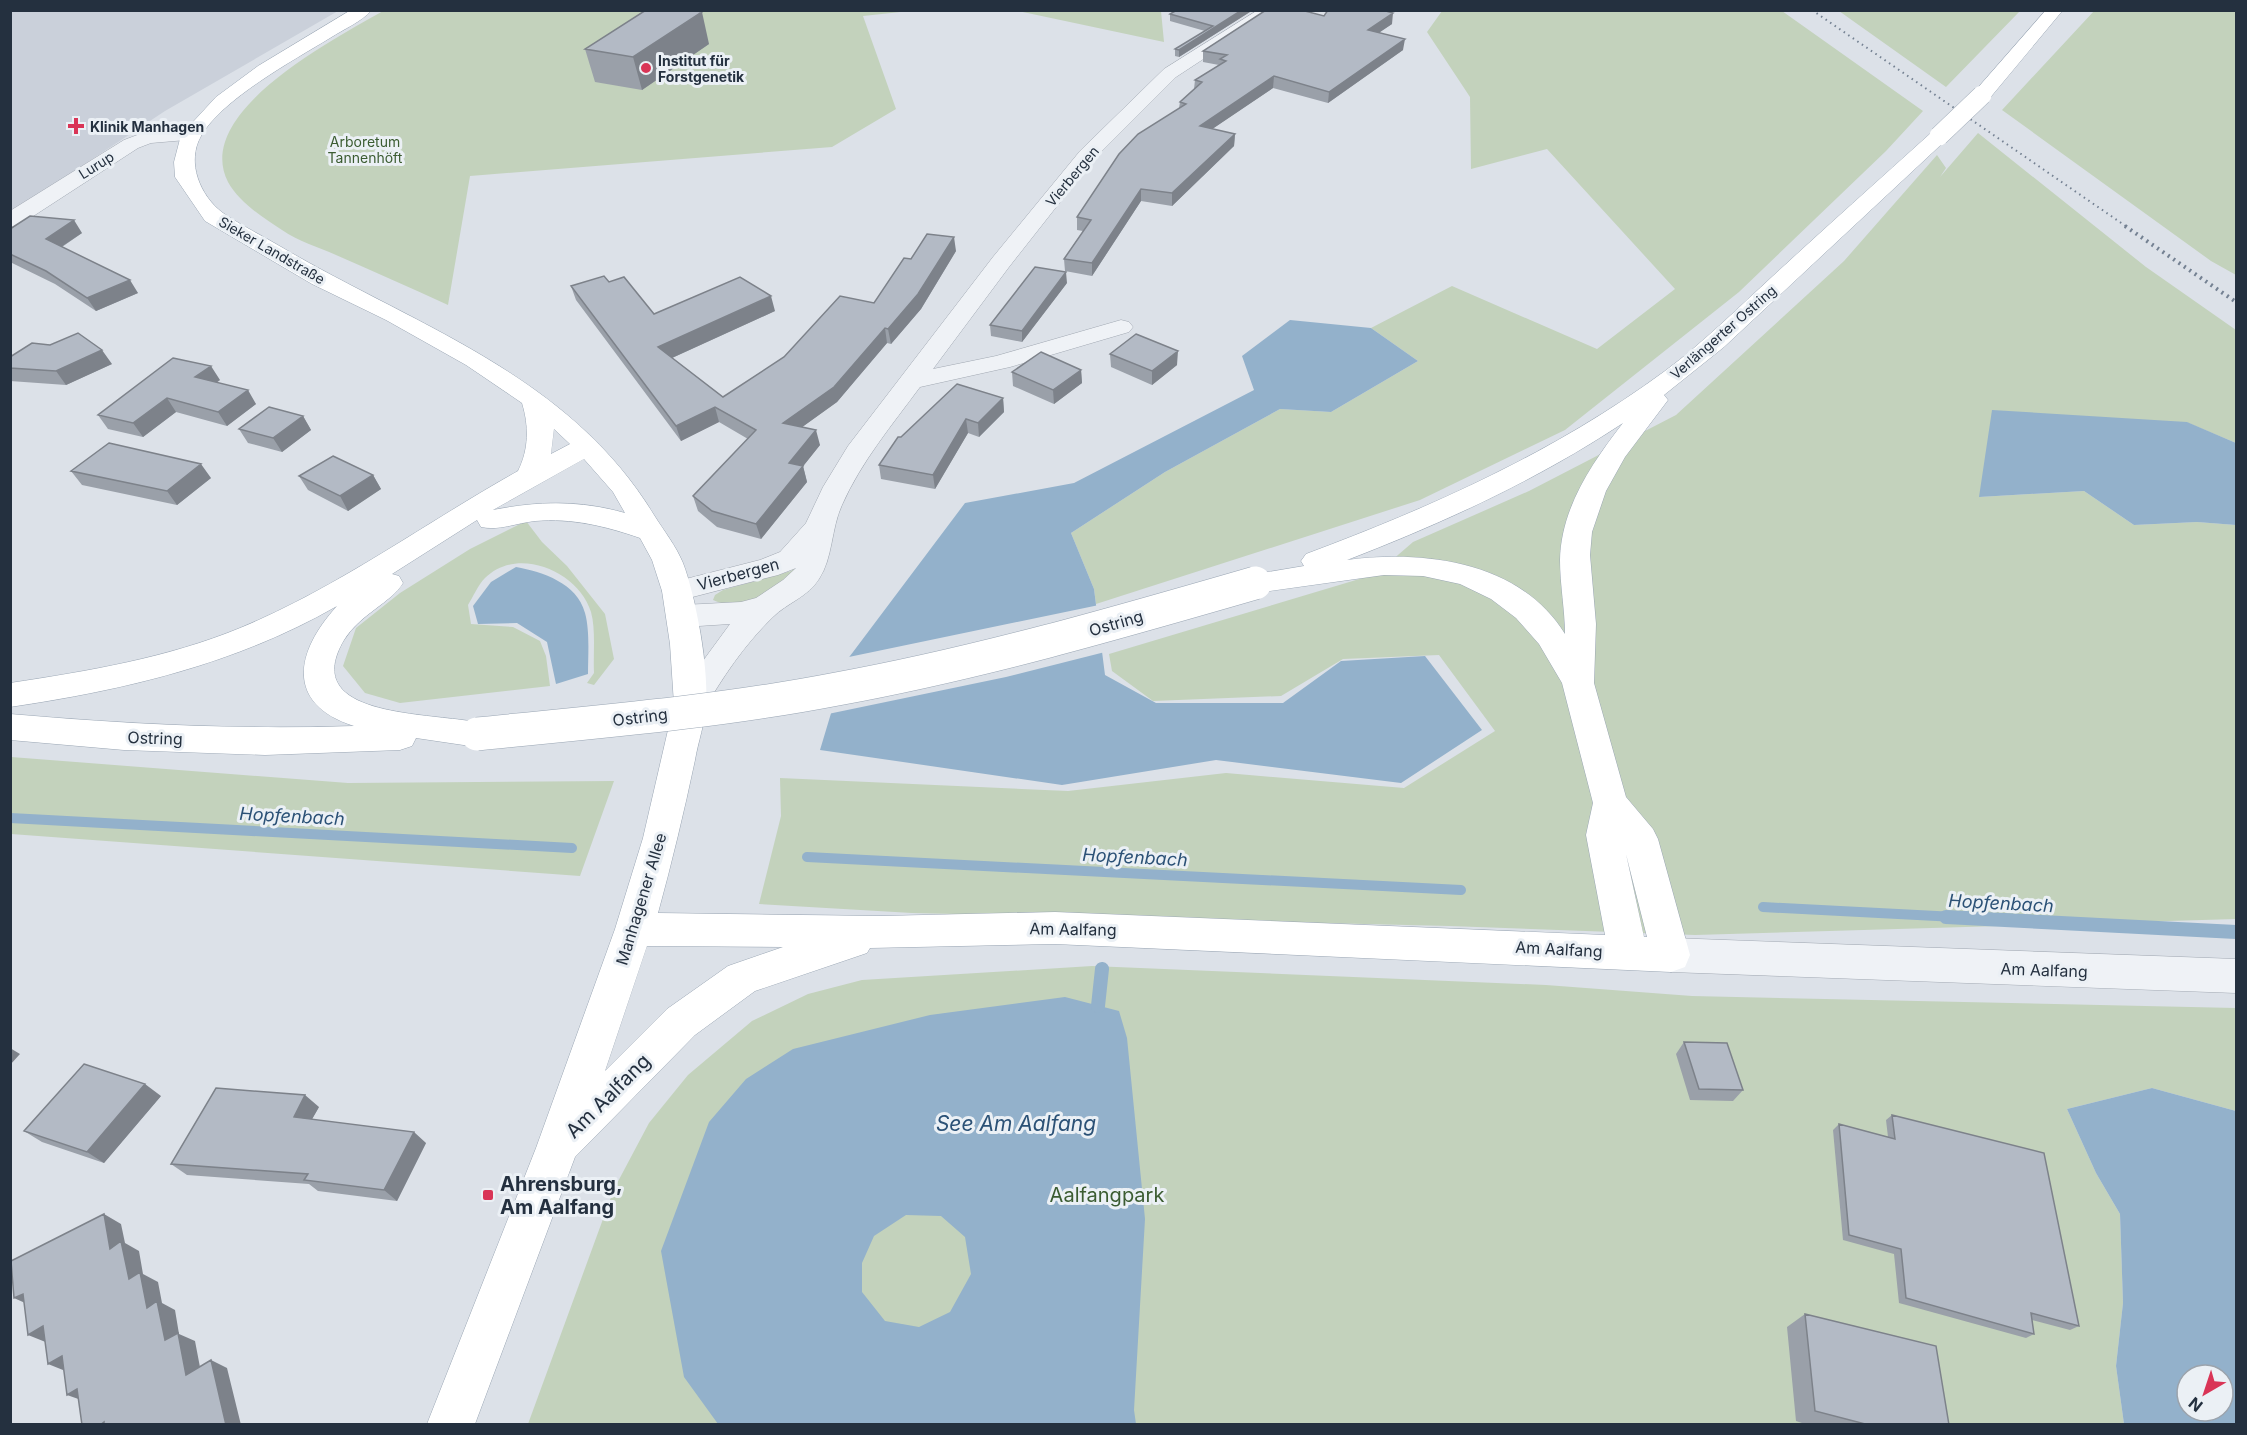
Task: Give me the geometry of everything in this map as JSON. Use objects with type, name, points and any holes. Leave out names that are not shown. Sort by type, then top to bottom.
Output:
[{"type":"main road","name":"Sieker Landstraße","points":[[364,10],[246,82],[223,100],[191,135],[184,162],[185,177],[213,216],[320,279],[394,315],[476,360],[534,399]]},
{"type":"main road","name":"Verlängerter Ostring","points":[[1256,584],[1399,531],[1513,477],[1560,451],[1673,377],[1719,339],[1982,95],[2055,10]]},
{"type":"main road","points":[[1578,683],[1580,613],[1575,556],[1581,519],[1592,488],[1603,467],[1673,377]]},
{"type":"main road","name":"Manhagener Allee","points":[[451,1425],[557,1148],[634,929],[661,838],[690,704],[680,603],[667,560],[636,505],[594,453],[534,399]]},
{"type":"main road","points":[[529,476],[536,465],[542,441],[540,420],[534,399]]},
{"type":"main road","points":[[10,695],[81,685],[174,664],[251,636],[306,610],[529,476],[594,453]]},
{"type":"main road","points":[[477,734],[369,719],[344,710],[324,693],[320,685],[319,663],[325,646],[338,623],[361,602],[594,453]]},
{"type":"main road","points":[[491,520],[533,511],[572,510],[611,517],[651,532]]},
{"type":"main road","points":[[1256,584],[1403,564],[1468,576],[1502,592],[1527,610],[1550,636],[1578,683],[1610,803],[1604,835],[1628,953]]},
{"type":"main road","name":"Ostring","points":[[10,727],[124,737],[265,742],[477,734],[721,707],[885,681],[1040,644],[1256,584]]},
{"type":"main road","points":[[1610,803],[1641,839],[1671,955]]},
{"type":"main road","name":"Am Aalfang","points":[[634,929],[881,932],[1055,928],[1671,955]]},
{"type":"main road","name":"Am Aalfang","points":[[557,1148],[681,1022],[742,978],[881,932]]},
{"type":"street","name":"Vierbergen","points":[[690,704],[716,660],[766,606],[808,573],[820,525],[838,483],[1001,262],[1088,155],[1170,73],[1270,10]]},
{"type":"street","name":"Lurup","points":[[10,221],[131,144],[148,136],[191,135]]},
{"type":"street","points":[[911,381],[1001,362],[1121,327]]},
{"type":"street","name":"Vierbergen","points":[[680,603],[790,559],[820,525]]},
{"type":"street","name":"Vierbergen","points":[[680,603],[741,613],[766,606]]},
{"type":"street","name":"Am Aalfang","points":[[1671,955],[2236,976]]},
{"type":"shaded area","name":"Klinik Manhagen","points":[[11,11],[338,11],[165,111],[11,213]]},
{"type":"green space","name":"Arboretum Tannenhöft","points":[[383,11],[910,11],[863,16],[896,109],[832,147],[470,176],[448,305],[288,234],[252,209],[238,196],[228,182],[222,156],[230,130],[249,104],[274,80],[334,39]]},
{"type":"green space","points":[[1018,11],[1161,11],[1164,42]]},
{"type":"green space","points":[[1442,11],[1782,11],[1923,111],[1886,151],[1739,292],[1565,430],[1420,500],[1096,604],[1094,589],[1071,533],[1165,472],[1280,409],[1331,412],[1418,361],[1371,328],[1452,286],[1597,349],[1675,289],[1547,149],[1471,169],[1470,97],[1427,32]]},
{"type":"green space","points":[[1839,11],[2020,11],[1946,87]]},
{"type":"green space","points":[[2094,11],[2236,11],[2236,275],[2211,261],[2002,110]]},
{"type":"green space","points":[[1978,133],[2146,267],[2236,330],[2236,443],[2186,422],[1979,497],[2084,491],[2134,525],[2197,522],[2236,525],[2236,919],[1695,935],[1449,926],[912,913],[759,904],[781,816],[780,778],[1068,791],[1226,773],[1404,788],[1495,731],[1439,655],[1343,659],[1281,696],[1153,701],[1112,671],[1109,654],[1376,574],[1413,542],[1529,491],[1676,415],[1844,261],[1937,155],[1946,168],[1940,177]]},
{"type":"green space","points":[[526,521],[542,542],[567,566],[605,614],[614,659],[594,685],[587,683],[594,673],[594,634],[593,619],[584,598],[574,585],[561,575],[530,564],[514,564],[499,568],[480,584],[468,605],[471,624],[513,627],[540,641],[546,656],[550,686],[400,703],[365,693],[343,666],[356,628],[400,593],[470,549]]},
{"type":"green space","points":[[802,563],[786,581],[763,596],[737,604],[713,600],[715,595],[723,590],[791,571]]},
{"type":"green space","points":[[11,757],[348,783],[614,781],[580,876],[11,834]]},
{"type":"green space","name":"Aalfangpark","points":[[1092,966],[1546,985],[1692,996],[2236,1008],[2236,1111],[2152,1088],[2067,1109],[2096,1173],[2120,1214],[2123,1303],[2116,1366],[2124,1424],[528,1424],[614,1189],[649,1123],[688,1075],[752,1021],[808,994],[862,980]]},
{"type":"water","points":[[1290,320],[1371,328],[1418,361],[1331,412],[1280,409],[1165,472],[1071,533],[1094,589],[1105,675],[1156,703],[1283,703],[1341,661],[1425,656],[1482,730],[1401,783],[1216,760],[1062,785],[820,750],[847,660],[965,503],[1074,483],[1254,390],[1242,356]]},
{"type":"water","points":[[1992,410],[2187,422],[2236,443],[2236,525],[2197,522],[2134,525],[2084,491],[1979,497]]},
{"type":"water","points":[[516,567],[548,576],[575,594],[585,613],[588,627],[588,674],[556,684],[547,642],[517,623],[478,624],[473,606],[491,582]]},
{"type":"water","name":"See Am Aalfang","points":[[1065,997],[1119,1011],[1127,1038],[1145,1219],[1134,1410],[1136,1424],[718,1424],[684,1377],[661,1251],[709,1122],[746,1079],[793,1049],[930,1015]],"holes":[[[906,1215],[941,1216],[965,1237],[971,1274],[950,1312],[919,1327],[885,1321],[862,1292],[862,1263],[874,1236]]]},
{"type":"water","points":[[2152,1088],[2236,1111],[2236,1424],[2124,1424],[2116,1366],[2123,1303],[2120,1214],[2096,1173],[2067,1109]]},
{"type":"pier","points":[[1099,605],[1105,652],[1006,677],[828,714],[844,658]]},
{"type":"building","points":[[646,10],[702,12],[633,57],[585,49]]},
{"type":"building","points":[[1177,10],[1242,10],[1179,50],[1175,49],[1213,26],[1170,14]]},
{"type":"building","points":[[1266,10],[1301,10],[1324,16],[1328,10],[1382,10],[1393,13],[1368,30],[1405,39],[1329,92],[1274,76],[1200,126],[1235,134],[1172,193],[1141,189],[1092,263],[1064,259],[1091,220],[1077,217],[1119,154],[1138,134],[1186,104],[1180,102],[1202,82],[1195,80],[1226,61],[1220,59],[1227,55],[1203,51]]},
{"type":"building","points":[[30,216],[74,220],[46,239],[130,280],[87,298],[46,271],[10,254],[10,229]]},
{"type":"building","points":[[927,234],[954,237],[918,294],[834,387],[783,423],[816,430],[789,463],[803,466],[756,524],[712,511],[693,496],[756,430],[715,407],[676,426],[571,286],[604,276],[609,282],[624,277],[654,314],[740,277],[771,296],[658,347],[723,397],[784,357],[840,296],[874,303],[904,258],[911,259]]},
{"type":"building","points":[[1035,267],[1066,272],[1022,331],[990,325]]},
{"type":"building","points":[[78,333],[102,350],[56,371],[10,368],[10,357],[32,343],[50,345]]},
{"type":"building","points":[[1136,334],[1178,351],[1152,371],[1110,354]]},
{"type":"building","points":[[1041,352],[1081,370],[1053,390],[1012,372]]},
{"type":"building","points":[[173,358],[211,366],[195,377],[248,390],[218,412],[167,398],[133,423],[98,415]]},
{"type":"building","points":[[957,384],[1003,398],[978,423],[966,419],[933,475],[879,465],[898,437],[901,437]]},
{"type":"building","points":[[269,407],[303,416],[273,438],[239,429]]},
{"type":"building","points":[[109,443],[201,464],[167,491],[71,471]]},
{"type":"building","points":[[333,456],[373,475],[340,496],[299,476]]},
{"type":"building","points":[[1684,1042],[1727,1043],[1743,1090],[1699,1089]]},
{"type":"building","points":[[84,1064],[145,1084],[87,1152],[24,1131]]},
{"type":"building","points":[[216,1088],[305,1095],[294,1117],[414,1132],[384,1190],[304,1180],[308,1174],[171,1164]]},
{"type":"building","points":[[1892,1115],[2044,1153],[2079,1326],[2031,1313],[2034,1334],[1906,1298],[1901,1249],[1849,1235],[1839,1124],[1895,1139]]},
{"type":"building","points":[[104,1214],[110,1249],[121,1241],[129,1279],[140,1272],[147,1308],[157,1301],[165,1340],[178,1333],[186,1375],[211,1360],[226,1425],[104,1425],[104,1422],[100,1425],[82,1425],[77,1389],[67,1395],[62,1356],[48,1364],[43,1326],[28,1335],[23,1294],[14,1298],[11,1261]]},
{"type":"building","points":[[1805,1314],[1936,1346],[1949,1425],[1869,1425],[1815,1411]]},
{"type":"waterway","name":"Hopfenbach","points":[[10,818],[572,848]]},
{"type":"waterway","name":"Hopfenbach","points":[[807,857],[1461,890]]},
{"type":"waterway","name":"Hopfenbach","points":[[1763,907],[1975,918]]},
{"type":"waterway","name":"Hopfenbach","points":[[1946,917],[2236,932]]},
{"type":"waterway","points":[[1098,1006],[1102,969]]},
{"type":"railway","points":[[1812,10],[2127,227]]},
{"type":"railway","points":[[2125,226],[2236,302]]},
{"type":"place","name":"Institut für Forstgenetik","points":[[646,68]]},
{"type":"place","name":"Klinik Manhagen","points":[[76,126]]},
{"type":"place","name":"Ahrensburg, Am Aalfang","points":[[488,1195]]}]
